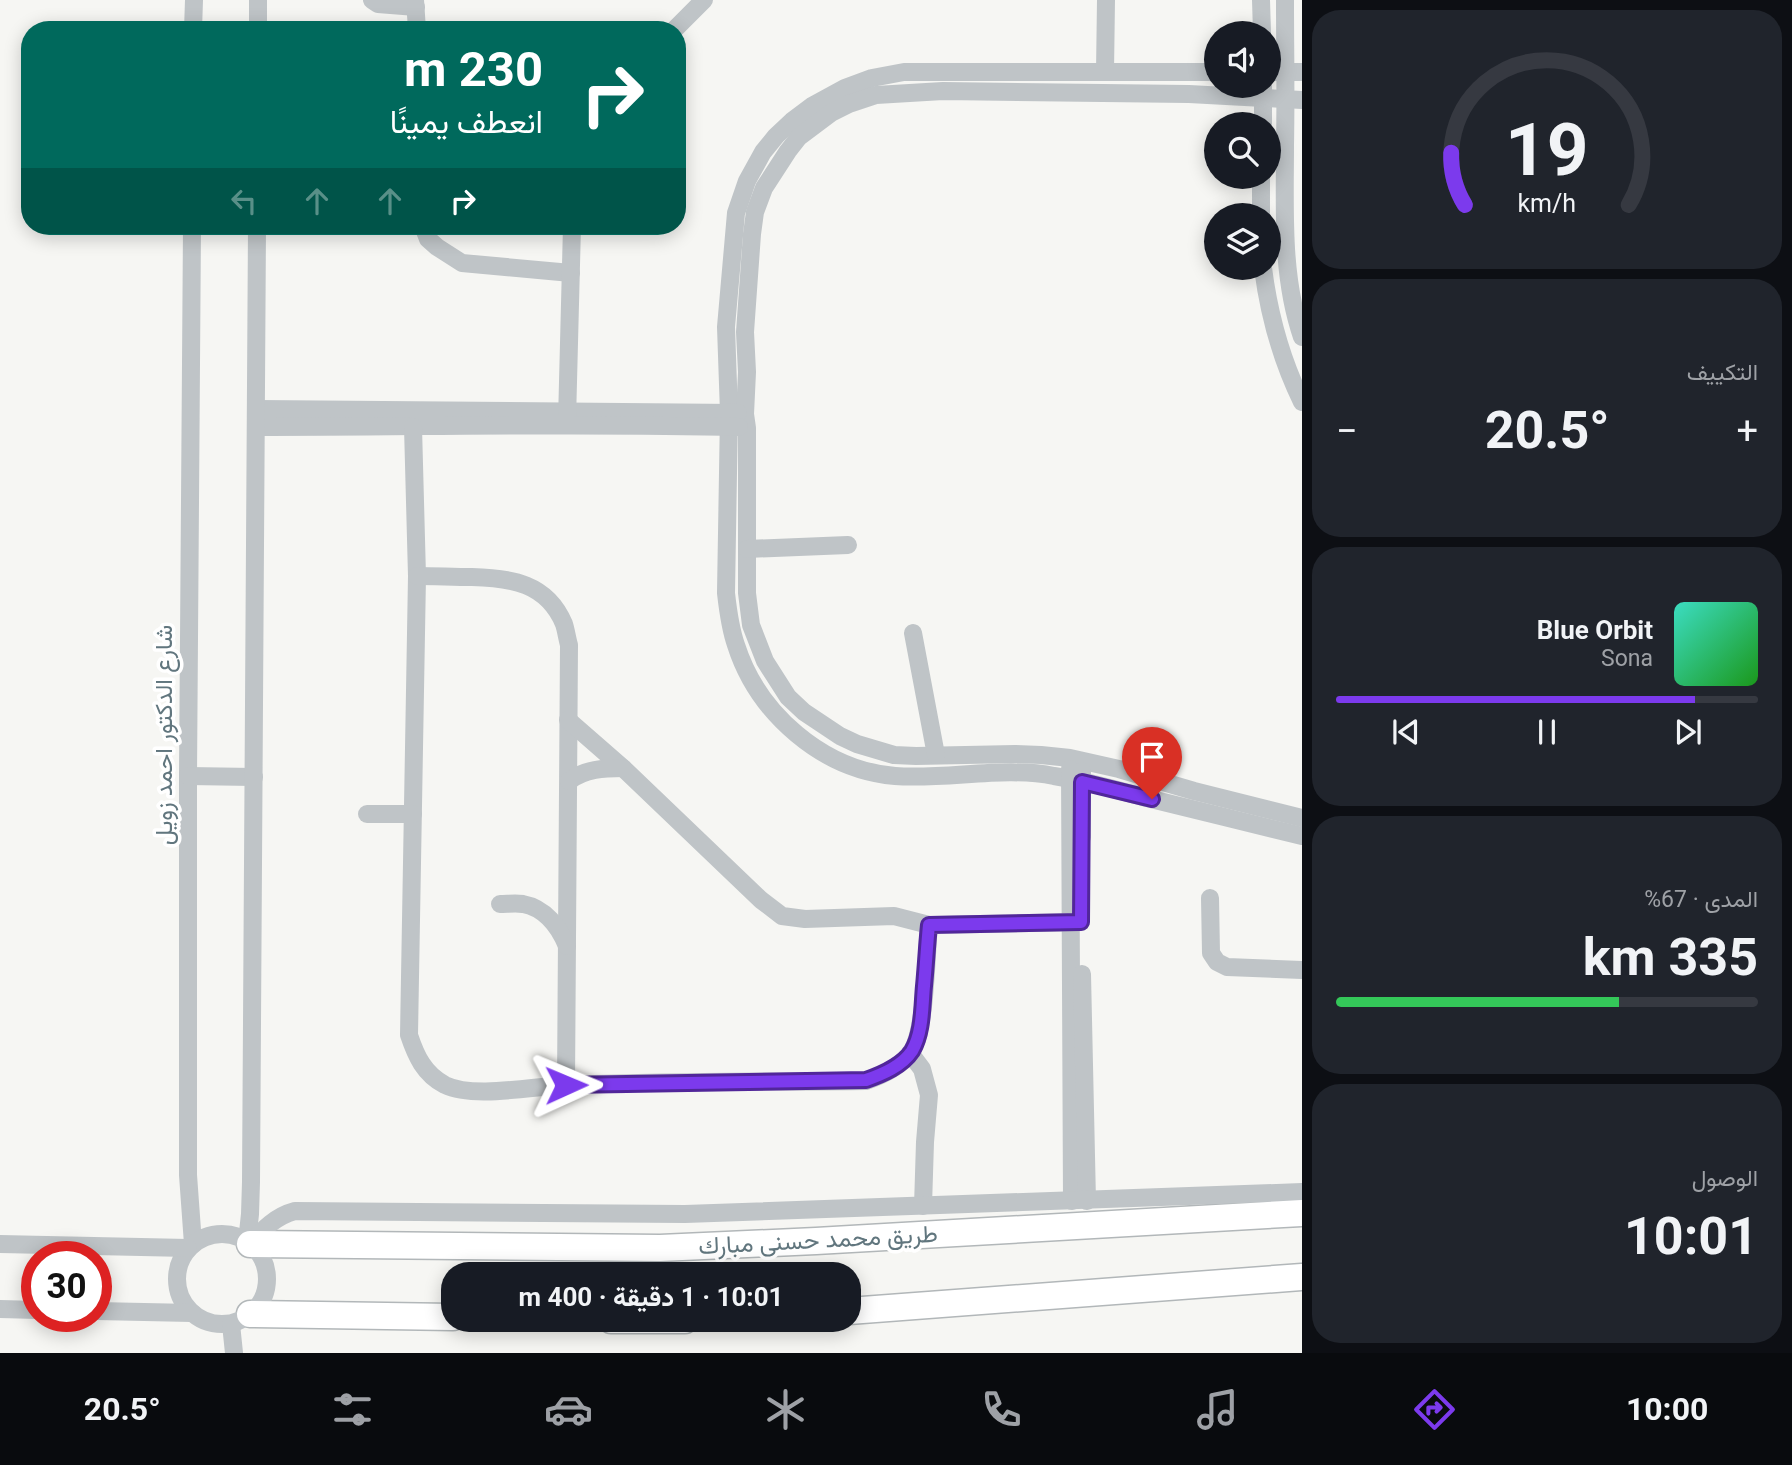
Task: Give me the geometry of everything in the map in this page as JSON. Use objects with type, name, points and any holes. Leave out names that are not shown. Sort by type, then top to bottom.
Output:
[{"type":"highway","name":"طريق محمد حسنى مبارك","points":[[248,1243],[660,1248],[1302,1213]]},
{"type":"highway","points":[[861,1310],[1302,1277]]},
{"type":"highway","points":[[241,1319],[441,1317]]},
{"type":"street","points":[[193,21],[194,0]]},
{"type":"street","points":[[258,0],[258,21]]},
{"type":"street","points":[[372,0],[378,4],[416,3],[417,21]]},
{"type":"street","points":[[683,21],[704,0]]},
{"type":"street","points":[[1105,72],[1106,0]]},
{"type":"street","points":[[1261,0],[1262,21]]},
{"type":"street","points":[[1285,0],[1285,72],[1294,100],[1285,217],[1295,316],[1302,337]]},
{"type":"street","points":[[1204,72],[904,72],[872,78],[845,88],[812,106],[776,136],[763,152],[747,181],[736,213],[726,327],[737,420],[751,625],[765,661],[788,697],[803,712],[856,744],[894,755],[916,757],[1015,754],[1076,759],[1302,818]]},
{"type":"street","points":[[1204,94],[943,91],[876,95],[831,113],[799,137],[764,188],[755,212],[746,332],[747,372],[737,420],[726,593],[729,621],[747,672],[778,717],[803,739],[831,758],[861,771],[895,776],[1039,774],[1302,836]]},
{"type":"street","name":"شارع الدكتور احمد زويل","points":[[190,1246],[188,776],[192,235]]},
{"type":"street","points":[[248,1243],[251,1182],[257,235]]},
{"type":"street","points":[[426,235],[437,247],[463,263],[571,272]]},
{"type":"street","points":[[567,418],[572,235]]},
{"type":"street","points":[[1265,280],[1277,341],[1302,402]]},
{"type":"street","points":[[256,418],[737,420]]},
{"type":"street","points":[[256,418],[413,428],[567,418]]},
{"type":"street","points":[[413,428],[417,576],[409,1035],[415,1055],[428,1072],[446,1085],[466,1091],[566,1085],[866,1080],[893,1069],[910,1053],[917,1040],[921,1022],[929,925]]},
{"type":"street","points":[[747,549],[848,545]]},
{"type":"street","points":[[417,576],[519,581],[538,591],[554,606],[564,625],[569,645],[566,1085]]},
{"type":"street","points":[[913,634],[936,755]]},
{"type":"street","points":[[568,720],[761,900],[782,916],[805,919],[894,916],[929,925],[1075,922]]},
{"type":"street","points":[[1076,759],[1075,922],[1079,1201]]},
{"type":"street","points":[[569,781],[603,768],[622,768]]},
{"type":"street","points":[[188,776],[254,777]]},
{"type":"street","points":[[367,814],[413,814]]},
{"type":"street","points":[[1210,898],[1211,953],[1217,962],[1227,967],[1302,970]]},
{"type":"street","points":[[500,904],[524,904],[538,910],[551,919],[561,931],[567,946]]},
{"type":"street","points":[[910,1053],[922,1069],[929,1095],[923,1206]]},
{"type":"street","points":[[248,1243],[274,1220],[295,1211],[685,1214],[1302,1192]]},
{"type":"street","points":[[220,1234],[234,1236],[248,1243],[259,1253],[265,1265],[265,1292],[259,1304],[241,1319],[210,1323],[192,1313],[177,1289],[176,1274],[180,1261],[190,1246],[205,1237],[220,1234]]},
{"type":"street","points":[[0,1244],[190,1246]]},
{"type":"street","points":[[0,1309],[21,1310]]},
{"type":"street","points":[[112,1311],[192,1313]]},
{"type":"street","points":[[234,1353],[241,1319]]},
{"type":"route","points":[[566,1085],[866,1080],[879,1076],[893,1069],[910,1053],[917,1040],[921,1022],[929,925],[1081,922],[1082,782],[1152,799]]}]
